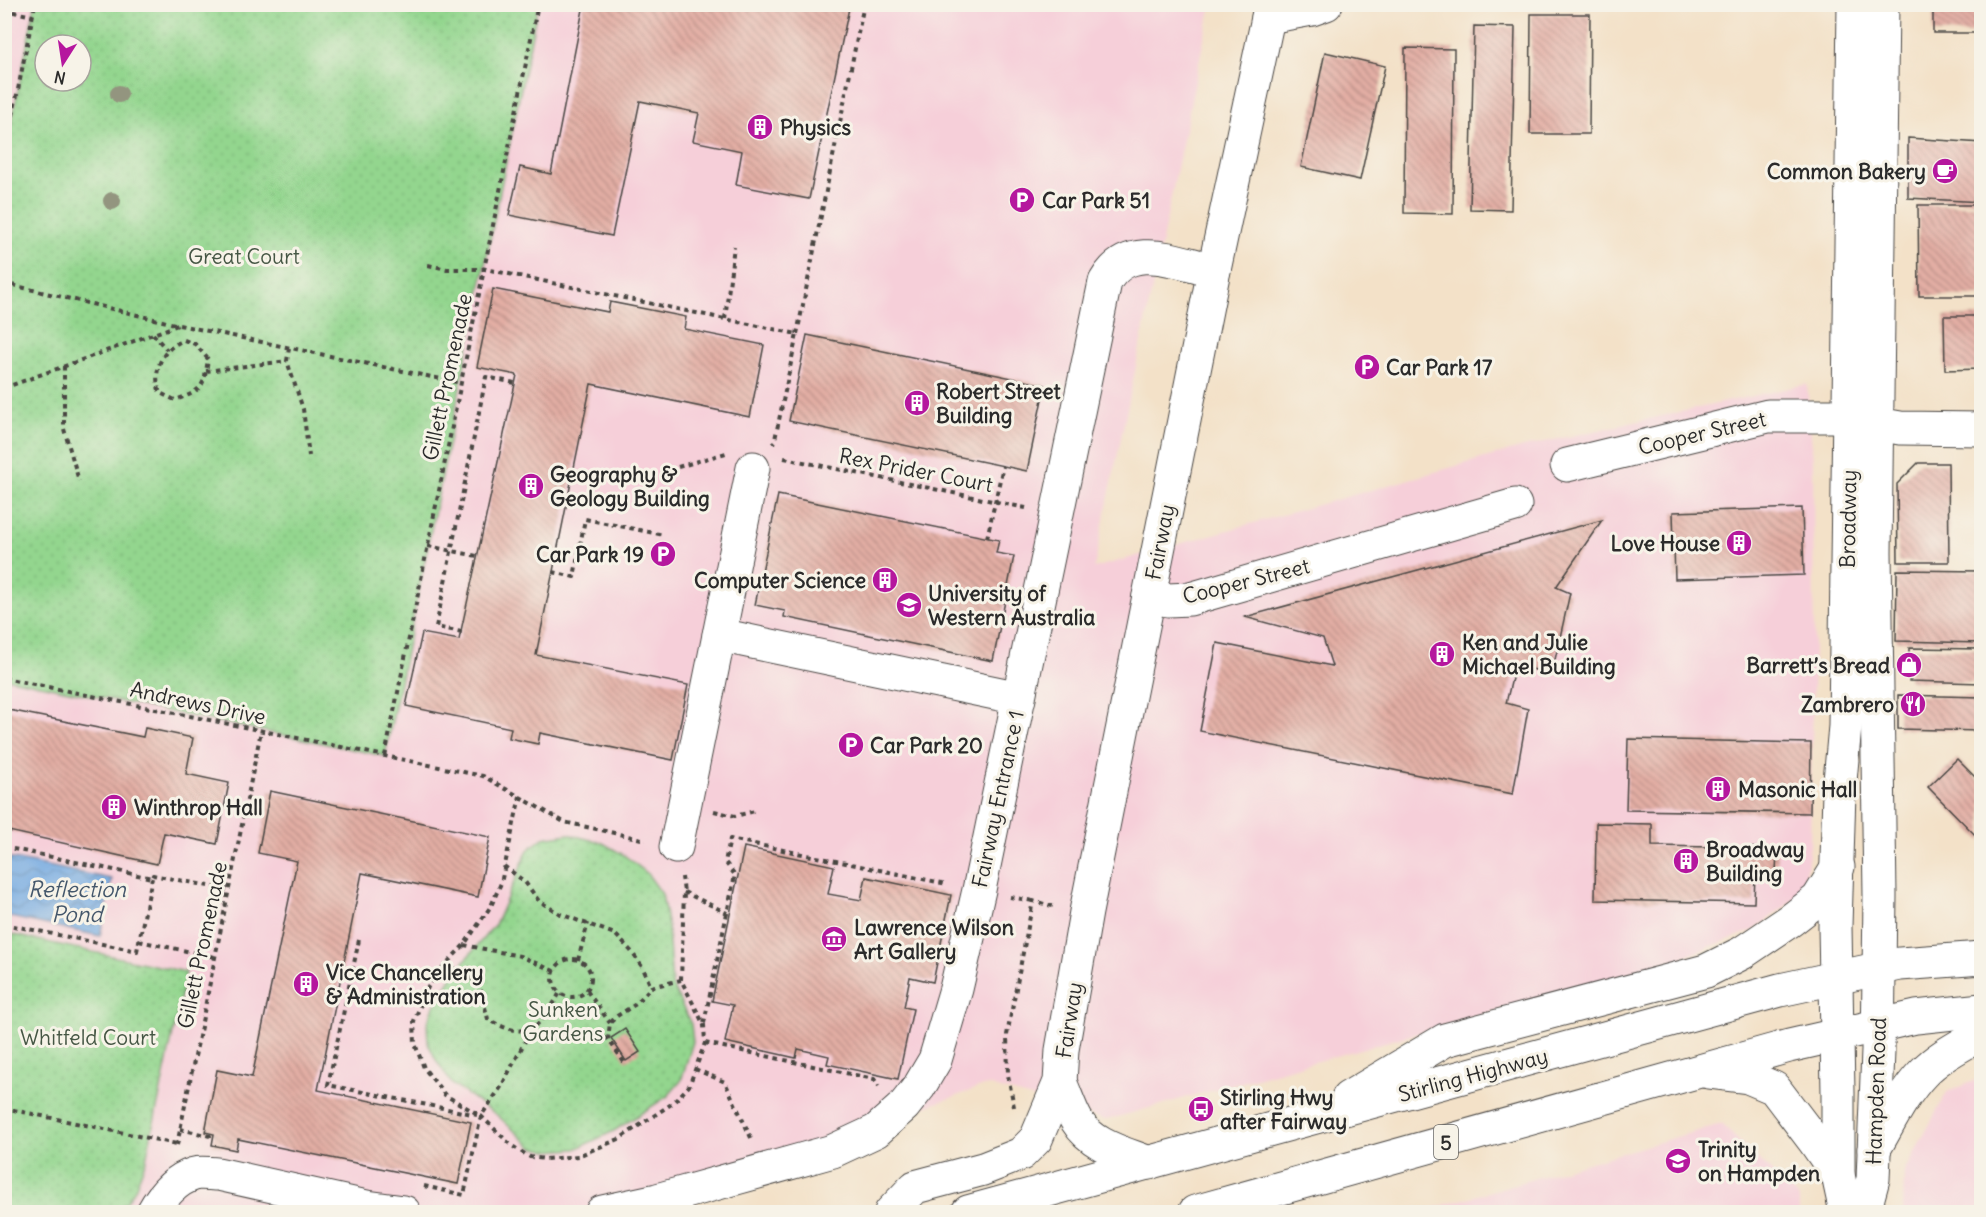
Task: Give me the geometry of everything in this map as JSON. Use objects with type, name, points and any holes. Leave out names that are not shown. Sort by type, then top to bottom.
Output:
[{"type":"main road","points":[[1269,11],[1326,4]]},
{"type":"main road","name":"Broadway","points":[[1854,4],[1863,421],[1879,968]]},
{"type":"main road","name":"Broadway","points":[[1837,1034],[1835,926],[1839,792],[1846,716],[1863,421],[1882,4]]},
{"type":"main road","name":"Fairway","points":[[1060,1082],[1062,1050],[1086,912],[1214,270],[1269,11]]},
{"type":"main road","name":"Fairway Entrance 1","points":[[602,1212],[657,1200],[833,1151],[876,1131],[904,1106],[919,1088],[935,1060],[956,989],[979,890],[1100,301],[1108,277],[1124,261],[1147,255],[1214,270]]},
{"type":"main road","name":"Cooper Street","points":[[1567,465],[1768,416],[1833,416],[1900,428],[1982,429]]},
{"type":"main road","points":[[676,847],[719,635],[769,457]]},
{"type":"main road","name":"Cooper Street","points":[[1149,596],[1168,600],[1190,599],[1515,506]]},
{"type":"main road","points":[[719,635],[1019,698]]},
{"type":"main road","points":[[1310,1120],[1445,1040],[1706,971],[1742,953],[1818,899],[1838,867]]},
{"type":"main road","name":"Stirling Highway","points":[[968,1212],[1769,993],[1919,961],[1982,958]]},
{"type":"main road","name":"Hampden Road","points":[[1864,1212],[1873,1179],[1879,968]]},
{"type":"main road","name":"5","points":[[1195,1212],[1697,1070],[1837,1034],[1922,1016],[1982,1010]]},
{"type":"main road","points":[[1874,1149],[1906,1095],[1924,1072],[1947,1054],[1982,1033]]},
{"type":"main road","name":"Hampden Road","points":[[1837,1034],[1838,1176],[1846,1212]]},
{"type":"main road","points":[[1697,1070],[1748,1077],[1774,1088],[1838,1176]]},
{"type":"main road","points":[[1060,1082],[1078,1122],[1089,1134],[1104,1146],[1149,1163]]},
{"type":"main road","points":[[891,1212],[915,1187],[983,1169],[1021,1154],[1036,1139],[1060,1082]]},
{"type":"main road","points":[[153,1212],[161,1198],[180,1181],[195,1173],[218,1174],[367,1207],[412,1199]]},
{"type":"path","points":[[4,160],[35,4]]},
{"type":"path","name":"Gillett Promenade","points":[[385,756],[538,4]]},
{"type":"path","points":[[769,457],[797,334],[864,4]]},
{"type":"path","points":[[4,10],[33,16]]},
{"type":"path","points":[[4,103],[15,105]]},
{"type":"path","points":[[725,319],[734,246]]},
{"type":"path","points":[[428,266],[447,269],[485,269],[797,334]]},
{"type":"path","points":[[4,283],[179,325],[461,383]]},
{"type":"path","points":[[4,388],[179,325]]},
{"type":"path","points":[[153,334],[167,351]]},
{"type":"path","points":[[184,340],[195,344],[208,359],[206,380],[192,394],[175,400],[160,393],[156,382],[157,369],[167,351],[172,345],[184,340]]},
{"type":"path","points":[[289,348],[287,361],[303,409],[309,456]]},
{"type":"path","points":[[206,371],[287,361]]},
{"type":"path","points":[[64,366],[64,429],[79,481]]},
{"type":"path","points":[[462,632],[436,627],[486,377],[515,383]]},
{"type":"path","name":"Rex Prider Court","points":[[769,457],[1056,514]]},
{"type":"path","points":[[987,538],[1003,466]]},
{"type":"path","points":[[553,572],[574,577],[585,519],[664,535]]},
{"type":"path","points":[[428,546],[477,556]]},
{"type":"path","name":"Andrews Drive","points":[[4,678],[483,776],[564,822],[676,847]]},
{"type":"path","name":"Gillett Promenade","points":[[175,1155],[261,731]]},
{"type":"path","points":[[520,796],[501,883],[491,906],[464,945],[446,963],[428,987],[414,1021],[415,1044],[424,1068],[445,1095],[481,1116],[512,1146],[530,1157],[546,1159],[578,1156],[619,1138],[672,1103],[689,1086],[705,1042],[704,1024],[735,875],[724,862],[730,839],[979,890]]},
{"type":"path","points":[[684,805],[735,816],[755,811]]},
{"type":"path","points":[[676,847],[684,892],[681,980],[704,1024]]},
{"type":"path","points":[[4,848],[152,878]]},
{"type":"path","points":[[504,866],[525,882],[539,901],[560,914],[615,934],[643,968],[651,987]]},
{"type":"path","points":[[4,924],[137,951],[153,874],[229,890]]},
{"type":"path","points":[[684,892],[727,913]]},
{"type":"path","points":[[1014,1111],[1008,1075],[1007,1035],[1033,902],[1086,912]]},
{"type":"path","points":[[578,960],[588,923]]},
{"type":"path","points":[[359,940],[328,1085],[481,1116]]},
{"type":"path","points":[[139,941],[215,957]]},
{"type":"path","points":[[464,945],[520,956],[554,971]]},
{"type":"path","points":[[565,960],[578,960],[584,963],[590,971],[591,981],[587,991],[579,997],[568,998],[559,994],[553,986],[554,971],[556,966],[565,960]]},
{"type":"path","points":[[446,963],[479,984],[488,1019],[515,1030],[531,1030]]},
{"type":"path","points":[[624,1062],[608,1039],[610,1023],[636,1004],[651,987],[681,980]]},
{"type":"path","points":[[587,991],[610,1023]]},
{"type":"path","points":[[412,1199],[464,1195],[481,1116],[501,1087],[531,1030],[539,1024],[559,994]]},
{"type":"path","points":[[705,1042],[874,1078],[880,1088]]},
{"type":"path","points":[[695,1069],[725,1082],[753,1142]]},
{"type":"path","points":[[4,1108],[177,1144]]},
{"type":"path","points":[[180,1129],[210,1136],[208,1149]]},
{"type":"shaded area","name":"University of Western Australia","points":[[5,5],[1211,5],[1094,568],[1531,445],[1807,384],[1813,461],[1814,642],[1810,846],[1804,892],[1754,930],[1665,964],[1106,1120],[987,1085],[630,1212],[5,1212]]},
{"type":"shaded area","points":[[1981,1078],[1981,1212],[1903,1212],[1904,1172],[1947,1092]]},
{"type":"shaded area","name":"Trinity on Hampden","points":[[1721,1124],[1799,1198],[1799,1212],[1420,1212]]},
{"type":"green space","name":"Great Court","points":[[35,5],[538,5],[385,756],[5,678],[4,160]]},
{"type":"green space","name":"Sunken Gardens","points":[[568,834],[603,843],[624,855],[647,873],[662,894],[668,928],[672,985],[691,1024],[693,1042],[681,1081],[668,1096],[614,1131],[576,1149],[548,1151],[532,1147],[497,1115],[452,1084],[428,1043],[427,1024],[434,1006],[453,975],[496,923],[528,850],[543,838]]},
{"type":"green space","name":"Whitfeld Court","points":[[5,933],[186,972],[146,1160],[135,1189],[120,1212],[5,1212]]},
{"type":"water","name":"Reflection Pond","points":[[4,857],[112,879],[100,936],[5,916]]},
{"type":"building","name":"Physics","points":[[584,4],[831,4],[849,8],[809,199],[736,185],[742,151],[693,141],[699,113],[640,101],[612,236],[509,215],[520,167],[551,174]]},
{"type":"building","points":[[1933,4],[1982,4],[1982,33],[1933,33]]},
{"type":"building","points":[[1531,14],[1590,14],[1589,134],[1530,134]]},
{"type":"building","points":[[1474,26],[1515,27],[1511,210],[1470,209]]},
{"type":"building","points":[[1405,48],[1454,49],[1453,214],[1404,213]]},
{"type":"building","points":[[1325,52],[1385,66],[1360,180],[1301,167]]},
{"type":"building","name":"Common Bakery","points":[[1908,138],[1982,143],[1982,202],[1908,198]]},
{"type":"building","points":[[1918,205],[1982,205],[1982,296],[1919,296]]},
{"type":"building","name":"Geography & Geology Building","points":[[493,289],[608,312],[610,302],[686,317],[684,329],[764,345],[750,417],[591,384],[536,655],[688,685],[673,760],[540,733],[538,744],[509,738],[511,728],[406,706],[422,633],[459,640],[517,375],[477,367]]},
{"type":"building","points":[[1944,316],[1982,316],[1982,369],[1945,370]]},
{"type":"building","name":"Robert Street Building","points":[[807,335],[1045,385],[1027,471],[789,421]]},
{"type":"building","points":[[1918,463],[1948,463],[1949,562],[1898,562],[1897,484]]},
{"type":"building","name":"Computer Science","points":[[778,495],[999,540],[996,553],[1014,556],[993,661],[784,617],[785,611],[755,605]]},
{"type":"building","name":"Love House","points":[[1802,508],[1804,575],[1675,579],[1673,512]]},
{"type":"building","name":"Ken and Julie Michael Building","points":[[1602,520],[1556,587],[1570,593],[1552,673],[1515,666],[1506,703],[1528,709],[1513,794],[1200,731],[1217,643],[1332,666],[1323,638],[1245,617]]},
{"type":"building","points":[[1897,570],[1982,571],[1982,643],[1896,641]]},
{"type":"building","points":[[1909,648],[1982,649],[1982,683],[1909,681]]},
{"type":"building","points":[[1898,695],[1982,697],[1982,731],[1898,729]]},
{"type":"building","name":"Winthrop Hall","points":[[4,709],[143,737],[145,728],[193,738],[186,774],[229,783],[217,844],[164,833],[157,864],[4,830]]},
{"type":"building","name":"Masonic Hall","points":[[1628,739],[1811,743],[1810,813],[1626,810]]},
{"type":"building","points":[[1957,759],[1982,784],[1982,842],[1928,787]]},
{"type":"building","name":"Vice Chancellery & Administration","points":[[270,791],[490,837],[478,897],[362,873],[318,1090],[471,1122],[458,1184],[238,1139],[236,1150],[212,1145],[214,1134],[205,1132],[217,1070],[252,1077],[297,861],[258,853]]},
{"type":"building","name":"Broadway Building","points":[[1596,823],[1652,824],[1652,846],[1777,848],[1776,874],[1755,873],[1754,903],[1595,900]]},
{"type":"building","name":"Lawrence Wilson Art Gallery","points":[[744,847],[834,866],[828,894],[861,900],[866,877],[951,895],[933,982],[910,977],[904,1007],[913,1009],[898,1079],[827,1064],[829,1056],[798,1049],[796,1058],[725,1042],[733,1005],[712,1001]]},
{"type":"building","points":[[625,1029],[640,1052],[626,1061],[611,1038]]},
{"type":"place","name":"Physics","points":[[760,127]]},
{"type":"place","name":"Common Bakery","points":[[1945,171]]},
{"type":"place","name":"Car Park 51","points":[[1022,200]]},
{"type":"place","name":"Car Park 17","points":[[1367,367]]},
{"type":"place","name":"Robert Street Building","points":[[917,403]]},
{"type":"place","name":"Geography & Geology Building","points":[[531,486]]},
{"type":"place","name":"Love House","points":[[1739,543]]},
{"type":"place","name":"Car Park 19","points":[[663,554]]},
{"type":"place","name":"Computer Science","points":[[885,580]]},
{"type":"place","name":"University of Western Australia","points":[[909,605]]},
{"type":"place","name":"Ken and Julie Michael Building","points":[[1442,654]]},
{"type":"place","name":"Barrett’s Bread","points":[[1909,665]]},
{"type":"place","name":"Zambrero","points":[[1913,704]]},
{"type":"place","name":"Car Park 20","points":[[851,745]]},
{"type":"place","name":"Masonic Hall","points":[[1718,789]]},
{"type":"place","name":"Winthrop Hall","points":[[114,807]]},
{"type":"place","name":"Broadway Building","points":[[1686,861]]},
{"type":"place","name":"Lawrence Wilson Art Gallery","points":[[834,939]]},
{"type":"place","name":"Vice Chancellery & Administration","points":[[306,984]]},
{"type":"place","name":"Stirling Hwy after Fairway","points":[[1201,1109]]},
{"type":"place","name":"Trinity on Hampden","points":[[1678,1161]]}]
